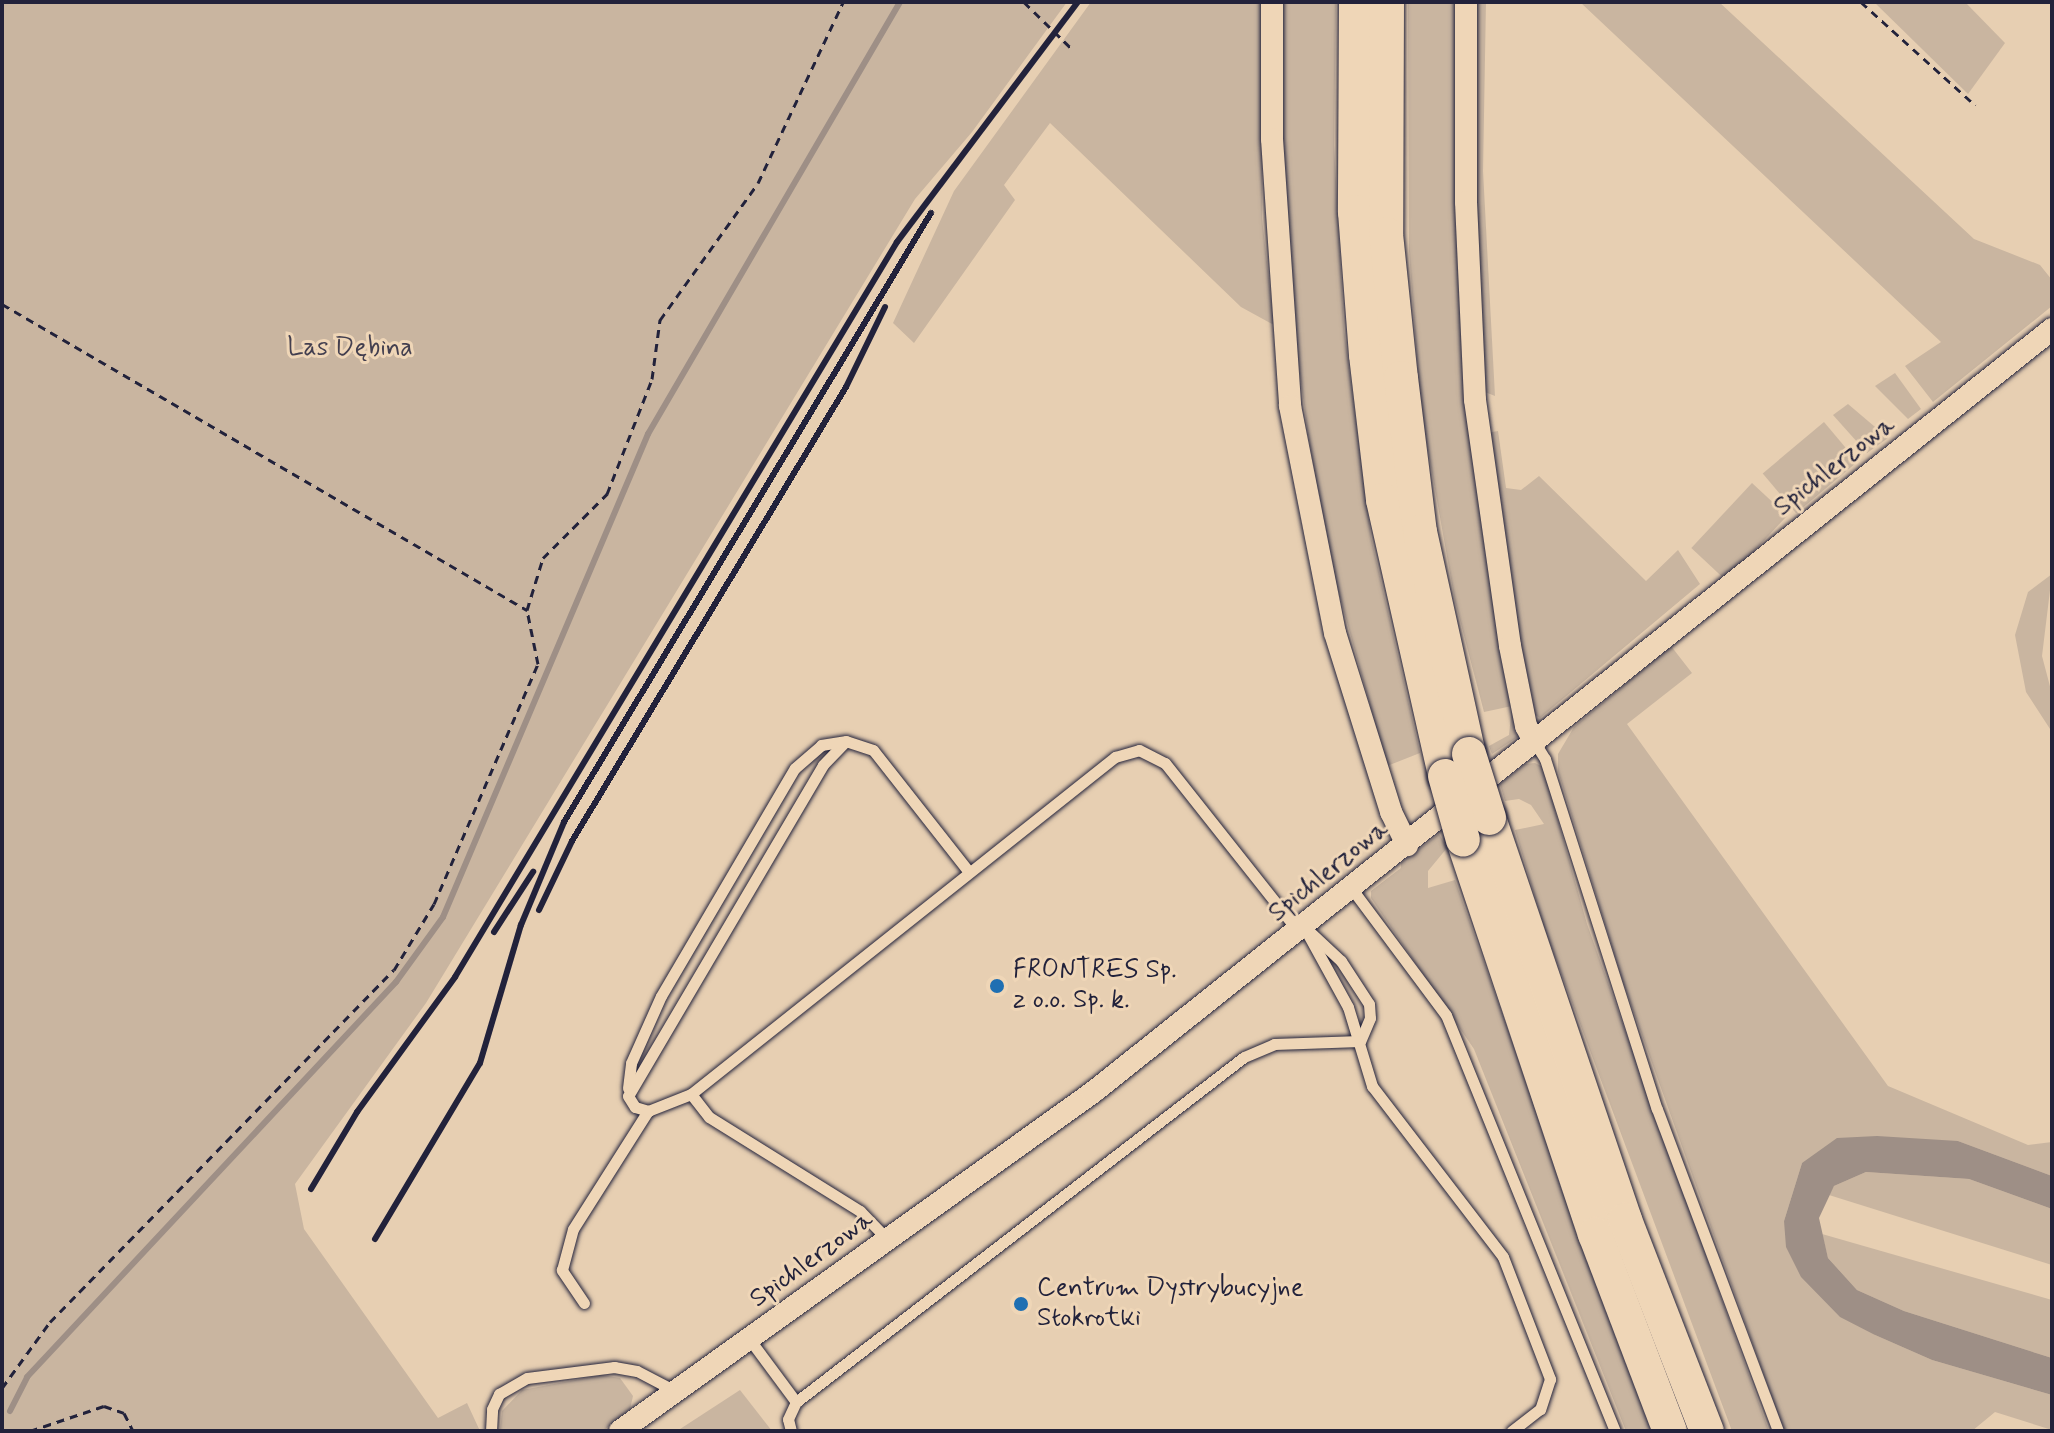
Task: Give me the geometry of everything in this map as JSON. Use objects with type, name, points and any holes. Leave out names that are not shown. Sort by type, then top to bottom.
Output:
[{"type":"main road","points":[[1356,2],[1355,212],[1383,500],[1457,765],[1595,1234],[1670,1431]]},
{"type":"main road","points":[[1387,2],[1386,234],[1420,532],[1457,765]]},
{"type":"main road","points":[[1476,829],[1707,1431]]},
{"type":"street","points":[[1272,2],[1273,154],[1290,406],[1335,633],[1391,812],[1407,845]]},
{"type":"street","points":[[1466,2],[1466,202],[1475,400],[1510,646],[1526,726],[1535,743]]},
{"type":"street","name":"Spichlerzowa","points":[[620,1431],[1092,1093],[2052,329]]},
{"type":"lane","points":[[648,1111],[635,1107],[628,1096],[631,1063],[661,996],[795,768],[821,745],[846,741],[873,750],[969,872]]},
{"type":"lane","points":[[628,1096],[823,765],[846,741]]},
{"type":"lane","points":[[1535,743],[1545,759],[1657,1109],[1778,1431]]},
{"type":"lane","points":[[584,1303],[562,1270],[573,1229],[648,1111],[691,1094],[1115,757],[1139,750],[1165,763],[1301,929],[1360,986],[1370,1018],[1360,1041]]},
{"type":"lane","points":[[1352,889],[1446,1015],[1615,1431]]},
{"type":"lane","points":[[1301,929],[1360,1041],[1363,1069],[1372,1086],[1503,1257],[1550,1379],[1547,1399],[1512,1431]]},
{"type":"lane","points":[[791,1431],[788,1419],[796,1402],[1244,1057],[1274,1044],[1360,1041]]},
{"type":"lane","points":[[691,1094],[709,1117],[860,1211],[888,1240]]},
{"type":"lane","points":[[750,1340],[796,1402]]},
{"type":"lane","points":[[491,1431],[492,1409],[499,1394],[527,1378],[614,1367],[637,1371],[677,1392]]},
{"type":"path","points":[[2,1388],[50,1322],[394,970],[434,904],[538,664],[527,610],[543,558],[607,494],[652,379],[660,320],[758,183],[843,2]]},
{"type":"path","points":[[1024,2],[1072,49]]},
{"type":"path","points":[[1861,2],[1975,105]]},
{"type":"path","points":[[2,304],[527,610]]},
{"type":"path","points":[[30,1431],[104,1406],[124,1413],[133,1431]]},
{"type":"green space","name":"Las Dębina","points":[[2,2],[1067,2],[972,132],[915,199],[426,1003],[295,1184],[304,1229],[438,1418],[467,1403],[480,1431],[2,1431]]},
{"type":"green space","points":[[1091,2],[1262,2],[1262,218],[1274,325],[1241,307],[1050,123],[1004,185],[1015,200],[914,343],[893,323],[954,191]]},
{"type":"green space","points":[[1282,2],[1336,2],[1334,145],[1344,329],[1371,537],[1420,753],[1387,766],[1330,561],[1308,434],[1293,322],[1283,179]]},
{"type":"green space","points":[[1408,2],[1461,2],[1462,216],[1522,734],[1492,754],[1489,746],[1509,735],[1512,706],[1484,712],[1455,601],[1421,411],[1409,251]]},
{"type":"green space","points":[[1477,2],[1486,2],[1483,171],[1495,396],[1485,392],[1475,194]]},
{"type":"green space","points":[[1580,2],[1719,2],[1974,239],[2040,265],[2052,280],[2052,306],[1933,402],[1905,366],[1941,342]]},
{"type":"green space","points":[[1874,2],[1965,2],[2005,43],[1968,94]]},
{"type":"green space","points":[[1895,373],[1921,409],[1908,419],[1875,386]]},
{"type":"green space","points":[[1848,404],[1888,438],[1867,453],[1833,415]]},
{"type":"green space","points":[[1824,422],[1857,462],[1796,513],[1763,473]]},
{"type":"green space","points":[[1498,431],[1506,488],[1521,490],[1539,476],[1646,581],[1678,550],[1700,584],[1540,718],[1532,713],[1487,433]]},
{"type":"green space","points":[[1752,483],[1787,516],[1726,581],[1691,548]]},
{"type":"green space","points":[[2052,574],[2042,656],[2052,694],[2052,732],[2026,692],[2015,635],[2028,592]]},
{"type":"green space","points":[[1671,646],[1692,673],[1627,724],[1888,1086],[2028,1145],[2052,1142],[2052,1176],[1958,1141],[1802,1163],[1784,1221],[1875,1335],[1932,1360],[2052,1395],[2052,1430],[1995,1412],[1972,1431],[1784,1431],[1623,982],[1558,771],[1558,754],[1574,727]]},
{"type":"green space","points":[[1535,763],[1543,767],[1587,924],[1769,1431],[1732,1431],[1545,930],[1515,830],[1544,824],[1531,805],[1519,799],[1505,801],[1500,784],[1525,764]]},
{"type":"green space","points":[[1439,834],[1447,848],[1428,871],[1428,888],[1455,880],[1557,1169],[1659,1431],[1626,1431],[1474,1049],[1371,898],[1371,891]]},
{"type":"green space","points":[[1866,1172],[1969,1179],[2052,1209],[2052,1265],[1829,1195],[1834,1186]]},
{"type":"green space","points":[[1822,1234],[2052,1300],[2052,1358],[1904,1311],[1857,1290],[1828,1258]]},
{"type":"green space","points":[[602,1375],[620,1378],[633,1396],[630,1409],[603,1431],[500,1431],[502,1411],[522,1390]]},
{"type":"green space","points":[[740,1390],[772,1431],[677,1431]]},
{"type":"shaded area","points":[[1877,1136],[1958,1141],[2052,1176],[2052,1209],[1969,1179],[1866,1172],[1834,1186],[1819,1218],[1828,1258],[1857,1290],[1904,1311],[2052,1358],[2052,1395],[1932,1360],[1875,1335],[1840,1317],[1801,1277],[1786,1247],[1784,1221],[1802,1163],[1837,1138]]},
{"type":"waterway","points":[[10,1411],[27,1377],[396,982],[443,917],[648,434],[900,2]]},
{"type":"railway","points":[[311,1189],[357,1112],[455,977],[897,242],[1078,2]]},
{"type":"railway","points":[[375,1239],[480,1063],[521,925],[564,822],[931,213]]},
{"type":"railway","points":[[539,910],[572,841],[846,387],[885,307]]},
{"type":"railway","points":[[494,932],[533,872]]},
{"type":"place","name":"FRONTRES Sp. z o.o. Sp. k.","points":[[997,986]]},
{"type":"place","name":"Centrum Dystrybucyjne Stokrotki","points":[[1021,1304]]}]
